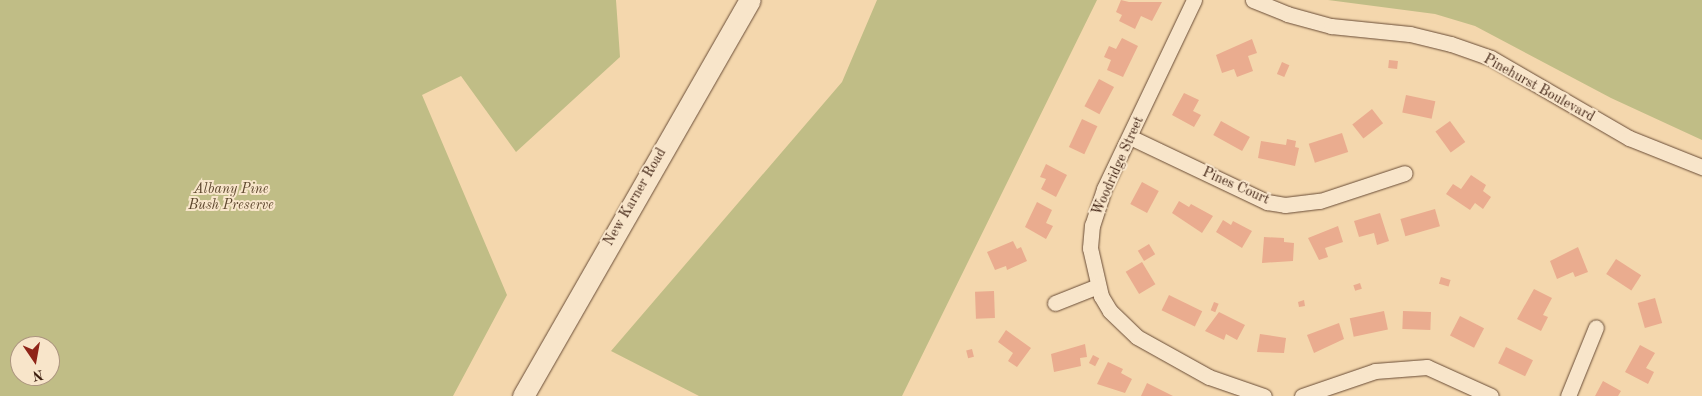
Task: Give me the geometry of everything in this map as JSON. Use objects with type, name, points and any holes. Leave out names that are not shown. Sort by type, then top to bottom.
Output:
[{"type":"main road","name":"New Karner Road","points":[[523,396],[750,0]]},
{"type":"street","name":"Woodridge Street","points":[[1194,0],[1104,189],[1092,225],[1090,248],[1098,286],[1110,310],[1137,337],[1209,376],[1264,396]]},
{"type":"street","name":"Pinehurst Boulevard","points":[[1253,0],[1287,14],[1331,26],[1410,34],[1491,58],[1629,138],[1702,167]]},
{"type":"street","name":"Pines Court","points":[[1130,137],[1267,202],[1284,205],[1320,201],[1406,173]]},
{"type":"street","points":[[1055,303],[1098,286]]},
{"type":"street","points":[[1568,396],[1596,328]]},
{"type":"street","points":[[1302,396],[1375,371],[1427,367],[1491,396]]},
{"type":"green space","name":"Albany Pine Bush Preserve","points":[[0,0],[616,0],[620,57],[516,152],[461,76],[422,95],[507,295],[453,396],[0,396]]},
{"type":"green space","points":[[877,0],[1097,0],[902,396],[699,396],[611,351],[842,82]]},
{"type":"green space","points":[[1328,0],[1702,0],[1702,140],[1611,98],[1475,26],[1435,14]]},
{"type":"building","points":[[1121,0],[1129,2],[1162,2],[1152,21],[1141,16],[1135,29],[1119,21],[1122,15],[1116,12]]},
{"type":"building","points":[[1122,38],[1138,46],[1123,77],[1107,70],[1111,60],[1104,57],[1109,46],[1116,49]]},
{"type":"building","points":[[1252,39],[1257,53],[1248,56],[1253,71],[1237,77],[1234,69],[1222,73],[1216,55]]},
{"type":"building","points":[[1389,60],[1398,61],[1397,69],[1388,68]]},
{"type":"building","points":[[1282,62],[1289,65],[1284,77],[1277,74]]},
{"type":"building","points":[[1099,79],[1114,87],[1099,114],[1084,106]]},
{"type":"building","points":[[1184,93],[1199,100],[1193,111],[1201,115],[1194,127],[1172,115]]},
{"type":"building","points":[[1406,95],[1435,101],[1432,119],[1402,113]]},
{"type":"building","points":[[1372,109],[1383,123],[1363,139],[1352,124]]},
{"type":"building","points":[[1082,119],[1097,126],[1084,154],[1069,147]]},
{"type":"building","points":[[1221,121],[1250,137],[1242,151],[1213,135]]},
{"type":"building","points":[[1450,121],[1465,142],[1451,153],[1435,132]]},
{"type":"building","points":[[1342,133],[1348,152],[1315,163],[1309,144]]},
{"type":"building","points":[[1287,139],[1296,141],[1295,147],[1299,148],[1295,166],[1258,158],[1261,141],[1286,145]]},
{"type":"building","points":[[1046,164],[1067,175],[1056,197],[1041,189],[1046,179],[1040,177]]},
{"type":"building","points":[[1471,175],[1486,185],[1483,191],[1491,197],[1483,209],[1475,203],[1470,210],[1446,194],[1453,184],[1461,189]]},
{"type":"building","points":[[1142,182],[1159,191],[1147,213],[1130,204]]},
{"type":"building","points":[[1179,201],[1189,207],[1191,204],[1213,216],[1202,233],[1172,213]]},
{"type":"building","points":[[1037,202],[1052,210],[1046,223],[1053,226],[1046,239],[1025,227]]},
{"type":"building","points":[[1435,209],[1440,226],[1405,236],[1400,219]]},
{"type":"building","points":[[1380,213],[1389,241],[1377,245],[1374,233],[1359,237],[1354,221]]},
{"type":"building","points":[[1223,220],[1231,225],[1233,221],[1252,231],[1242,248],[1216,232]]},
{"type":"building","points":[[1338,226],[1343,242],[1325,248],[1328,257],[1319,260],[1308,238]]},
{"type":"building","points":[[1264,237],[1284,238],[1284,242],[1294,243],[1293,261],[1262,263]]},
{"type":"building","points":[[1013,241],[1017,249],[1021,247],[1027,261],[1007,270],[1006,266],[995,270],[987,252]]},
{"type":"building","points":[[1149,244],[1155,254],[1144,261],[1138,251]]},
{"type":"building","points":[[1578,247],[1588,272],[1575,277],[1573,272],[1557,279],[1550,261]]},
{"type":"building","points":[[1616,259],[1641,275],[1631,290],[1606,274]]},
{"type":"building","points":[[1142,262],[1155,284],[1139,294],[1126,272]]},
{"type":"building","points":[[1441,277],[1451,280],[1449,287],[1439,284]]},
{"type":"building","points":[[1360,283],[1362,289],[1355,291],[1353,285]]},
{"type":"building","points":[[1534,289],[1552,298],[1543,315],[1548,317],[1541,331],[1517,319]]},
{"type":"building","points":[[994,291],[995,318],[976,319],[975,292]]},
{"type":"building","points":[[1169,295],[1202,311],[1195,326],[1162,310]]},
{"type":"building","points":[[1655,298],[1662,323],[1645,328],[1638,303]]},
{"type":"building","points":[[1304,300],[1305,306],[1299,307],[1298,302]]},
{"type":"building","points":[[1214,302],[1219,304],[1215,312],[1211,310]]},
{"type":"building","points":[[1384,311],[1388,330],[1354,337],[1350,318]]},
{"type":"building","points":[[1403,311],[1431,312],[1430,330],[1402,329]]},
{"type":"building","points":[[1219,312],[1245,325],[1237,340],[1226,334],[1224,340],[1205,331]]},
{"type":"building","points":[[1460,316],[1484,328],[1474,348],[1450,336]]},
{"type":"building","points":[[1339,323],[1344,339],[1314,353],[1307,335]]},
{"type":"building","points":[[1006,330],[1031,348],[1017,367],[1008,361],[1013,353],[998,342]]},
{"type":"building","points":[[1260,334],[1286,338],[1284,353],[1257,352]]},
{"type":"building","points":[[1085,344],[1087,357],[1080,358],[1081,366],[1054,372],[1051,354]]},
{"type":"building","points":[[1640,345],[1655,353],[1646,368],[1654,372],[1648,384],[1625,372]]},
{"type":"building","points":[[1506,347],[1533,360],[1525,376],[1498,363]]},
{"type":"building","points":[[972,349],[974,357],[968,358],[966,350]]},
{"type":"building","points":[[1093,355],[1099,358],[1095,366],[1089,363]]},
{"type":"building","points":[[1108,362],[1123,369],[1121,373],[1132,379],[1125,393],[1097,384]]},
{"type":"building","points":[[1603,381],[1621,391],[1618,396],[1595,396]]},
{"type":"building","points":[[1147,383],[1173,396],[1141,396]]}]
